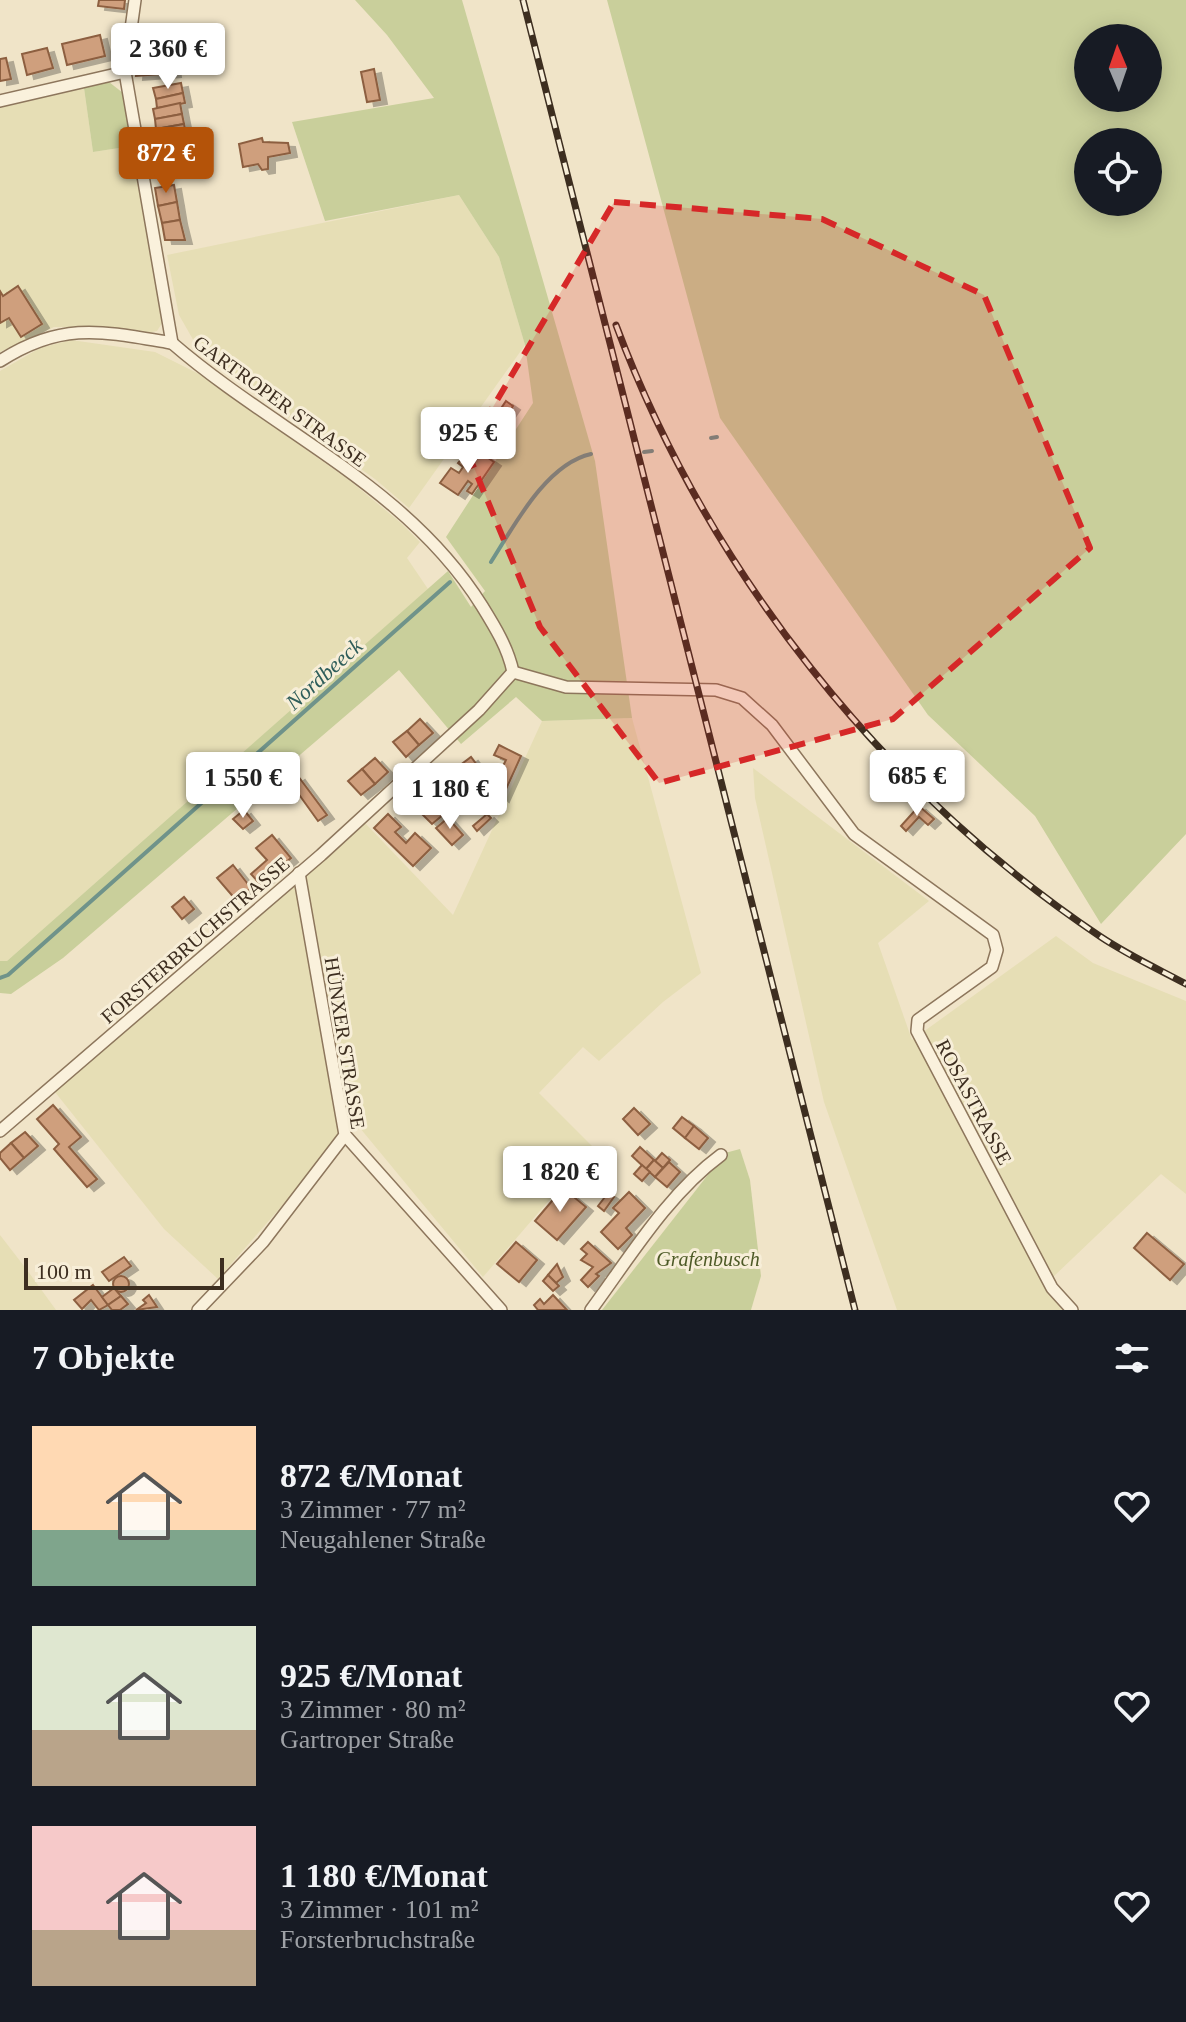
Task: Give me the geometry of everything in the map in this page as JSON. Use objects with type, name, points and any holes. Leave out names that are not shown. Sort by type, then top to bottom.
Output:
[{"type":"street","points":[[0,361],[54,334],[118,335],[172,343],[125,72],[135,0]]},
{"type":"street","points":[[0,101],[125,72]]},
{"type":"street","name":"GARTROPER STRASSE","points":[[172,343],[421,528],[463,576],[503,642],[513,672]]},
{"type":"street","name":"FORSTERBRUCHSTRASSE","points":[[0,1131],[299,873],[479,710],[513,672]]},
{"type":"street","name":"ROSASTRASSE","points":[[513,672],[566,687],[708,689],[742,698],[772,725],[854,834],[993,935],[997,950],[992,967],[918,1020],[917,1031],[1052,1288],[1072,1310]]},
{"type":"street","name":"HÜNXER STRASSE","points":[[198,1310],[263,1242],[345,1135],[299,873]]},
{"type":"street","points":[[345,1135],[501,1310]]},
{"type":"street","points":[[591,1310],[667,1209],[703,1169],[721,1155]]},
{"type":"highlighted area","points":[[614,202],[822,219],[984,295],[1090,548],[893,719],[659,783],[540,627],[467,451]]},
{"type":"shaded area","points":[[84,88],[93,152],[132,146],[162,323],[157,331],[147,333],[54,327],[0,352],[0,108]]},
{"type":"shaded area","points":[[459,195],[499,257],[525,345],[409,508],[375,479],[203,357],[179,315],[167,255]]},
{"type":"shaded area","points":[[71,340],[155,352],[201,375],[349,480],[401,523],[420,542],[407,558],[428,589],[7,961],[0,961],[0,371],[40,348]]},
{"type":"shaded area","points":[[632,718],[701,973],[663,1002],[599,1061],[583,1047],[539,1093],[594,1148],[483,1277],[355,1122],[218,1279],[164,1229],[55,1092],[365,823],[453,915],[542,721]]},
{"type":"shaded area","points":[[753,768],[929,901],[878,943],[912,1040],[1056,936],[1093,963],[1186,1001],[1186,1194],[1161,1174],[1045,1286],[1062,1310],[897,1310],[824,1102],[755,798]]},
{"type":"shaded area","points":[[0,1235],[27,1270],[56,1310],[0,1310]]},
{"type":"green space","points":[[355,0],[462,0],[595,461],[632,718],[542,721],[516,697],[461,744],[399,670],[63,958],[11,994],[0,993],[0,961],[7,961],[448,571],[471,607],[485,591],[446,537],[533,403],[525,345],[499,257],[459,195],[325,221],[292,122],[434,98],[387,35]]},
{"type":"green space","points":[[607,0],[1186,0],[1186,834],[1101,924],[1035,816],[928,715],[720,418]]},
{"type":"green space","points":[[109,82],[123,93],[132,146],[93,152],[84,88]]},
{"type":"green space","name":"Grafenbusch","points":[[740,1149],[750,1180],[761,1276],[751,1310],[602,1310],[725,1153]]},
{"type":"building","points":[[99,0],[125,0],[124,9],[98,6]]},
{"type":"building","points":[[155,24],[157,48],[139,49],[137,25]]},
{"type":"building","points":[[180,27],[181,36],[173,36],[174,46],[157,48],[155,30]]},
{"type":"building","points":[[202,32],[204,46],[186,49],[184,34]]},
{"type":"building","points":[[100,35],[105,56],[67,65],[62,44]]},
{"type":"building","points":[[47,48],[53,68],[27,75],[22,54]]},
{"type":"building","points":[[138,55],[172,58],[174,73],[136,76]]},
{"type":"building","points":[[6,58],[11,79],[0,81],[0,59]]},
{"type":"building","points":[[374,69],[380,100],[367,102],[361,72]]},
{"type":"building","points":[[181,83],[183,93],[156,99],[153,88]]},
{"type":"building","points":[[183,93],[185,103],[157,108],[156,99]]},
{"type":"building","points":[[180,103],[182,114],[155,119],[153,109]]},
{"type":"building","points":[[182,114],[184,124],[156,129],[155,119]]},
{"type":"building","points":[[184,124],[186,134],[158,140],[156,129]]},
{"type":"building","points":[[262,138],[263,142],[288,143],[290,153],[268,157],[268,169],[262,170],[258,164],[243,167],[239,144]]},
{"type":"building","points":[[170,152],[173,171],[153,175],[150,155]]},
{"type":"building","points":[[174,185],[177,202],[158,206],[155,188]]},
{"type":"building","points":[[177,202],[180,220],[162,223],[158,206]]},
{"type":"building","points":[[180,220],[185,240],[165,240],[162,223]]},
{"type":"building","points":[[18,286],[42,324],[21,337],[9,318],[0,323],[0,291],[3,296]]},
{"type":"building","points":[[506,401],[513,406],[499,426],[492,422]]},
{"type":"building","points":[[481,453],[494,462],[472,494],[467,491],[472,484],[468,481],[458,495],[440,483],[451,468],[459,473],[463,467],[458,463],[463,457],[473,464]]},
{"type":"building","points":[[420,719],[433,733],[419,745],[407,731]]},
{"type":"building","points":[[407,731],[419,745],[406,757],[393,742]]},
{"type":"building","points":[[499,745],[521,756],[502,798],[496,791],[482,801],[455,769],[471,757],[493,786],[506,760],[494,755]]},
{"type":"building","points":[[375,758],[388,772],[375,784],[362,769]]},
{"type":"building","points":[[362,769],[375,784],[361,795],[348,781]]},
{"type":"building","points":[[298,776],[327,815],[318,821],[290,782]]},
{"type":"building","points":[[434,802],[444,814],[432,824],[421,813]]},
{"type":"building","points":[[919,806],[934,819],[928,825],[919,817],[906,831],[901,826]]},
{"type":"building","points":[[244,810],[253,821],[243,829],[233,819]]},
{"type":"building","points":[[388,814],[401,827],[395,832],[406,843],[415,833],[431,848],[413,866],[374,828]]},
{"type":"building","points":[[487,814],[491,818],[477,831],[473,826]]},
{"type":"building","points":[[448,818],[463,835],[452,845],[436,828]]},
{"type":"building","points":[[272,835],[291,858],[260,884],[251,874],[267,860],[256,848]]},
{"type":"building","points":[[233,865],[251,888],[236,900],[217,878]]},
{"type":"building","points":[[184,897],[194,909],[182,919],[172,907]]},
{"type":"building","points":[[53,1105],[81,1137],[69,1147],[97,1179],[87,1187],[54,1149],[59,1144],[37,1119]]},
{"type":"building","points":[[634,1108],[650,1124],[638,1135],[623,1119]]},
{"type":"building","points":[[682,1117],[694,1126],[685,1138],[673,1128]]},
{"type":"building","points":[[694,1126],[708,1138],[699,1149],[685,1138]]},
{"type":"building","points":[[25,1132],[38,1146],[24,1158],[11,1143]]},
{"type":"building","points":[[11,1143],[24,1158],[10,1170],[0,1158],[0,1153]]},
{"type":"building","points":[[640,1147],[654,1160],[646,1169],[632,1156]]},
{"type":"building","points":[[662,1153],[670,1160],[663,1168],[655,1161]]},
{"type":"building","points":[[654,1160],[663,1168],[655,1177],[646,1169]]},
{"type":"building","points":[[669,1162],[680,1172],[667,1187],[655,1177]]},
{"type":"building","points":[[642,1165],[650,1172],[642,1181],[634,1174]]},
{"type":"building","points":[[563,1188],[586,1207],[557,1240],[535,1221]]},
{"type":"building","points":[[629,1192],[645,1208],[626,1228],[632,1235],[618,1249],[601,1232],[619,1213],[613,1208]]},
{"type":"building","points":[[608,1193],[614,1197],[604,1211],[598,1206]]},
{"type":"building","points":[[1147,1233],[1184,1264],[1170,1280],[1134,1248]]},
{"type":"building","points":[[516,1242],[537,1260],[519,1282],[497,1264]]},
{"type":"building","points":[[588,1242],[611,1263],[596,1274],[599,1276],[588,1287],[581,1280],[593,1267],[581,1260],[587,1254],[581,1249]]},
{"type":"building","points":[[124,1257],[131,1266],[109,1281],[102,1272]]},
{"type":"building","points":[[557,1264],[563,1277],[556,1283],[548,1275]]},
{"type":"building","points":[[548,1275],[559,1286],[553,1291],[543,1281]]},
{"type":"building","points":[[121,1276],[127,1278],[127,1290],[121,1292],[115,1290],[113,1284],[115,1278]]},
{"type":"building","points":[[93,1285],[108,1305],[99,1310],[91,1300],[82,1309],[74,1300]]},
{"type":"building","points":[[114,1288],[121,1296],[108,1305],[102,1297]]},
{"type":"building","points":[[149,1295],[157,1307],[136,1310],[146,1303],[143,1300]]},
{"type":"building","points":[[553,1295],[567,1310],[538,1310],[534,1305],[540,1299],[544,1304]]},
{"type":"building","points":[[121,1296],[128,1304],[120,1310],[112,1310],[108,1305]]},
{"type":"waterway","name":"Nordbeeck","points":[[711,438],[717,437]]},
{"type":"waterway","name":"Nordbeeck","points":[[644,452],[652,451]]},
{"type":"waterway","name":"Nordbeeck","points":[[491,562],[546,483],[575,460],[591,454]]},
{"type":"waterway","name":"Nordbeeck","points":[[0,978],[8,975],[450,582]]},
{"type":"railway","points":[[523,0],[855,1310]]},
{"type":"railway","points":[[616,325],[654,416],[700,504],[752,588],[811,668],[876,744],[946,814],[1021,879],[1111,944],[1186,984]]}]
